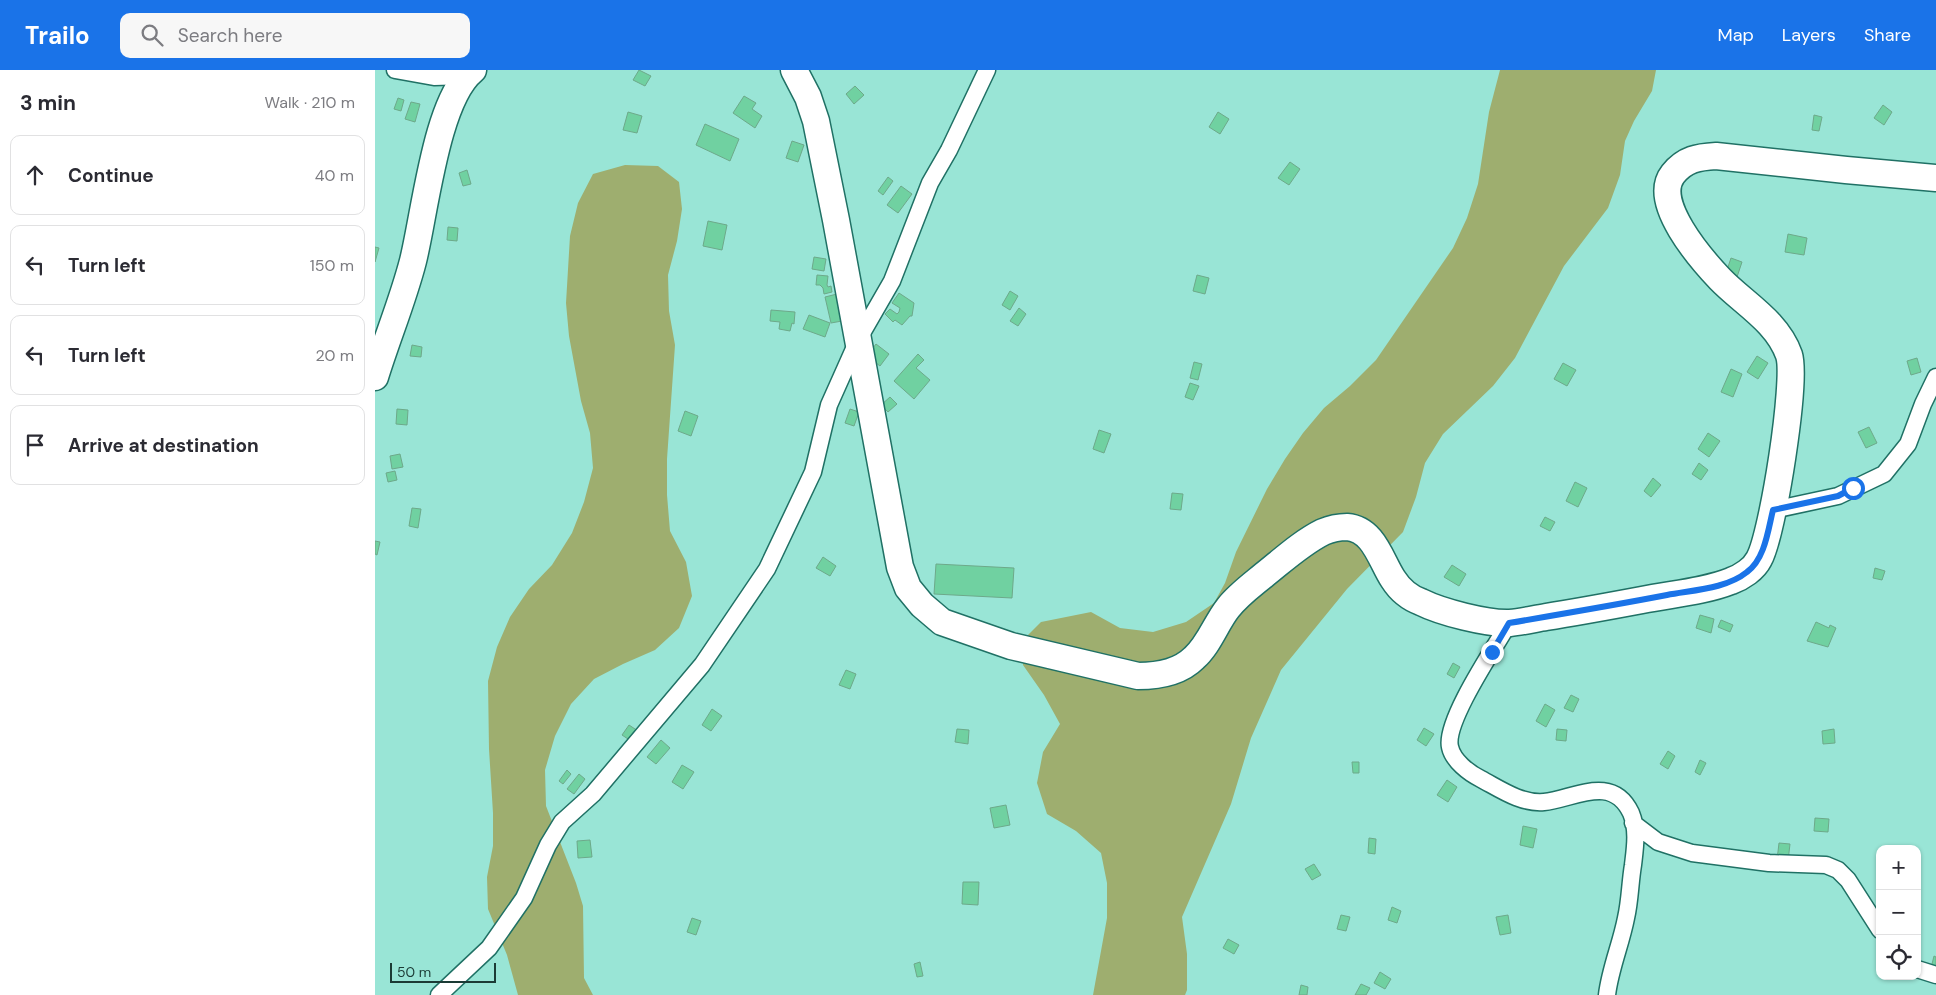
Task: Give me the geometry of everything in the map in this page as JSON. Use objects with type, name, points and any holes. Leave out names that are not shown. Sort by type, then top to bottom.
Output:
[{"type":"main road","points":[[794,70],[808,97],[815,120],[900,567],[908,588],[922,605],[942,622],[1011,646],[1138,676],[1157,676],[1181,668],[1197,657],[1227,608],[1297,548],[1325,531],[1351,527],[1364,534],[1375,546],[1394,581],[1406,594],[1421,603],[1448,612],[1509,623],[1586,611],[1706,588],[1732,581],[1749,572],[1759,559],[1773,510],[1791,388],[1789,356],[1776,334],[1762,317],[1721,280],[1690,243],[1672,210],[1667,192],[1669,179],[1677,169],[1687,162],[1698,157],[1716,156],[1936,178]]},
{"type":"main road","points":[[375,377],[413,262],[444,123],[453,95],[469,73]]},
{"type":"street","points":[[395,70],[434,77],[469,73]]},
{"type":"street","points":[[439,995],[489,948],[524,898],[548,845],[562,822],[593,794],[696,672],[767,569],[813,472],[829,405],[858,340],[892,280],[930,183],[949,150],[987,70]]},
{"type":"street","points":[[1773,510],[1838,496],[1884,474],[1908,444],[1923,404],[1936,377]]},
{"type":"street","points":[[1509,623],[1458,711],[1449,735],[1450,747],[1455,759],[1475,776],[1516,798],[1543,802],[1601,790],[1619,796],[1631,814],[1636,835],[1626,917],[1607,995]]},
{"type":"street","points":[[1633,823],[1658,842],[1692,853],[1769,863],[1826,865],[1838,870],[1848,880],[1876,924]]},
{"type":"street","points":[[1921,970],[1936,975]]},
{"type":"green space","points":[[1500,70],[1656,70],[1652,91],[1634,121],[1625,141],[1620,175],[1608,208],[1564,266],[1515,358],[1493,386],[1443,434],[1425,463],[1416,497],[1403,532],[1347,589],[1281,670],[1251,738],[1231,804],[1182,917],[1187,954],[1187,990],[1185,995],[1093,995],[1107,918],[1107,883],[1101,853],[1076,831],[1047,814],[1037,783],[1043,752],[1060,724],[1044,695],[1023,665],[1024,639],[1041,622],[1091,612],[1120,628],[1153,632],[1186,622],[1214,603],[1225,583],[1236,552],[1267,489],[1285,459],[1324,408],[1376,360],[1453,248],[1467,218],[1478,184],[1489,112]]},
{"type":"green space","points":[[625,165],[658,166],[679,182],[682,209],[677,241],[668,275],[669,311],[675,345],[667,459],[667,495],[670,531],[686,562],[692,596],[679,628],[655,650],[594,679],[571,704],[555,736],[545,770],[546,806],[583,906],[584,978],[593,995],[518,995],[507,955],[488,909],[487,877],[493,846],[493,813],[489,749],[488,681],[497,647],[510,617],[529,589],[552,565],[572,533],[584,502],[593,468],[590,433],[581,401],[569,336],[566,303],[570,236],[578,203],[593,174]]},
{"type":"building","points":[[639,70],[651,76],[645,86],[633,80]]},
{"type":"building","points":[[855,86],[864,95],[854,104],[846,94]]},
{"type":"building","points":[[744,96],[756,103],[752,109],[762,116],[755,128],[733,113]]},
{"type":"building","points":[[398,98],[404,100],[401,111],[394,109]]},
{"type":"building","points":[[411,102],[420,104],[415,122],[405,119]]},
{"type":"building","points":[[1883,105],[1892,112],[1884,125],[1874,118]]},
{"type":"building","points":[[628,112],[642,116],[637,133],[623,130]]},
{"type":"building","points":[[1218,112],[1229,119],[1220,134],[1209,127]]},
{"type":"building","points":[[1814,115],[1822,117],[1819,131],[1812,130]]},
{"type":"building","points":[[705,124],[739,139],[730,161],[696,145]]},
{"type":"building","points":[[792,141],[804,145],[798,162],[786,158]]},
{"type":"building","points":[[1290,162],[1300,169],[1289,185],[1278,178]]},
{"type":"building","points":[[467,170],[471,184],[463,186],[459,173]]},
{"type":"building","points":[[888,177],[893,181],[883,195],[878,191]]},
{"type":"building","points":[[901,186],[912,194],[898,213],[887,205]]},
{"type":"building","points":[[708,221],[727,225],[722,250],[703,246]]},
{"type":"building","points":[[448,227],[458,228],[457,241],[447,240]]},
{"type":"building","points":[[1788,234],[1807,238],[1804,255],[1785,252]]},
{"type":"building","points":[[375,247],[379,248],[375,262]]},
{"type":"building","points":[[814,257],[826,259],[824,271],[812,269]]},
{"type":"building","points":[[1731,258],[1742,262],[1736,280],[1725,276]]},
{"type":"building","points":[[817,275],[828,276],[827,285],[828,287],[831,286],[832,292],[824,294],[823,288],[820,285],[816,285]]},
{"type":"building","points":[[1197,275],[1209,278],[1205,294],[1193,291]]},
{"type":"building","points":[[1010,291],[1018,296],[1010,310],[1002,305]]},
{"type":"building","points":[[899,293],[914,303],[912,316],[902,325],[895,320],[893,322],[885,314],[890,309],[897,314],[899,312],[900,308],[892,303]]},
{"type":"building","points":[[837,294],[842,321],[831,323],[825,297]]},
{"type":"building","points":[[1019,308],[1026,314],[1018,326],[1010,321]]},
{"type":"building","points":[[771,310],[795,312],[794,324],[792,323],[790,331],[779,329],[780,322],[770,321]]},
{"type":"building","points":[[809,315],[830,323],[825,337],[803,329]]},
{"type":"building","points":[[876,344],[889,354],[880,366],[867,356]]},
{"type":"building","points":[[412,345],[422,347],[421,357],[410,356]]},
{"type":"building","points":[[918,354],[924,360],[916,368],[930,380],[914,399],[894,381]]},
{"type":"building","points":[[1757,356],[1768,363],[1758,379],[1747,372]]},
{"type":"building","points":[[1917,358],[1921,372],[1911,375],[1907,361]]},
{"type":"building","points":[[1194,362],[1202,364],[1198,380],[1190,378]]},
{"type":"building","points":[[1563,363],[1576,370],[1567,386],[1554,379]]},
{"type":"building","points":[[1731,369],[1742,374],[1733,397],[1721,392]]},
{"type":"building","points":[[1190,383],[1199,386],[1193,400],[1185,397]]},
{"type":"building","points":[[890,397],[897,404],[888,412],[881,405]]},
{"type":"building","points":[[397,409],[408,410],[407,425],[396,424]]},
{"type":"building","points":[[850,409],[859,412],[854,426],[845,423]]},
{"type":"building","points":[[685,411],[698,416],[691,436],[678,431]]},
{"type":"building","points":[[1869,427],[1877,443],[1866,448],[1858,432]]},
{"type":"building","points":[[1099,430],[1111,434],[1104,453],[1093,449]]},
{"type":"building","points":[[1708,433],[1720,441],[1709,457],[1698,449]]},
{"type":"building","points":[[400,454],[403,467],[392,469],[390,456]]},
{"type":"building","points":[[1699,463],[1708,470],[1701,480],[1692,474]]},
{"type":"building","points":[[395,471],[397,480],[388,482],[386,473]]},
{"type":"building","points":[[1653,478],[1661,485],[1651,497],[1644,491]]},
{"type":"building","points":[[1575,482],[1587,488],[1578,507],[1566,501]]},
{"type":"building","points":[[1172,493],[1183,494],[1181,510],[1170,509]]},
{"type":"building","points":[[412,508],[421,509],[418,528],[409,526]]},
{"type":"building","points":[[1545,517],[1555,522],[1550,531],[1540,526]]},
{"type":"building","points":[[375,541],[380,542],[377,555],[375,554]]},
{"type":"building","points":[[823,557],[836,566],[830,576],[816,568]]},
{"type":"building","points":[[936,564],[1014,568],[1012,598],[934,594]]},
{"type":"building","points":[[1452,565],[1466,574],[1459,586],[1444,577]]},
{"type":"building","points":[[1875,568],[1885,571],[1882,580],[1873,578]]},
{"type":"building","points":[[1700,615],[1714,619],[1711,633],[1696,628]]},
{"type":"building","points":[[1721,620],[1733,625],[1730,632],[1718,627]]},
{"type":"building","points":[[1816,622],[1829,628],[1830,625],[1836,628],[1828,647],[1807,641]]},
{"type":"building","points":[[1453,663],[1460,667],[1454,678],[1447,674]]},
{"type":"building","points":[[846,670],[856,674],[850,689],[839,685]]},
{"type":"building","points":[[1571,695],[1579,699],[1573,712],[1564,708]]},
{"type":"building","points":[[1545,704],[1555,710],[1546,727],[1536,721]]},
{"type":"building","points":[[712,709],[722,716],[711,731],[702,725]]},
{"type":"building","points":[[629,725],[638,731],[631,741],[622,735]]},
{"type":"building","points":[[1424,728],[1434,734],[1426,746],[1417,740]]},
{"type":"building","points":[[957,729],[969,730],[968,744],[955,742]]},
{"type":"building","points":[[1557,729],[1567,730],[1566,741],[1556,740]]},
{"type":"building","points":[[1834,729],[1835,743],[1823,744],[1822,731]]},
{"type":"building","points":[[661,740],[670,748],[656,764],[647,757]]},
{"type":"building","points":[[1668,751],[1675,756],[1668,769],[1660,764]]},
{"type":"building","points":[[1700,760],[1706,763],[1700,775],[1695,772]]},
{"type":"building","points":[[1352,762],[1359,762],[1359,773],[1353,773]]},
{"type":"building","points":[[682,765],[694,772],[683,789],[672,782]]},
{"type":"building","points":[[567,770],[571,774],[563,784],[559,781]]},
{"type":"building","points":[[579,774],[585,779],[574,794],[567,789]]},
{"type":"building","points":[[1447,780],[1457,787],[1448,802],[1437,795]]},
{"type":"building","points":[[1006,805],[1010,825],[994,828],[990,808]]},
{"type":"building","points":[[1815,818],[1829,819],[1828,832],[1814,831]]},
{"type":"building","points":[[1523,826],[1537,829],[1533,848],[1520,845]]},
{"type":"building","points":[[1369,838],[1376,839],[1375,854],[1368,853]]},
{"type":"building","points":[[590,840],[592,857],[578,858],[577,841]]},
{"type":"building","points":[[1779,843],[1790,844],[1788,861],[1777,860]]},
{"type":"building","points":[[1314,864],[1321,875],[1312,880],[1305,869]]},
{"type":"building","points":[[963,882],[979,882],[978,905],[962,904]]},
{"type":"building","points":[[1392,907],[1401,911],[1397,923],[1388,920]]},
{"type":"building","points":[[1341,915],[1350,917],[1346,931],[1337,929]]},
{"type":"building","points":[[1508,915],[1511,933],[1500,935],[1496,917]]},
{"type":"building","points":[[692,918],[701,921],[696,935],[687,932]]},
{"type":"building","points":[[1228,939],[1239,945],[1234,954],[1223,948]]},
{"type":"building","points":[[1934,956],[1936,957],[1936,970],[1931,968]]},
{"type":"building","points":[[920,962],[923,976],[917,977],[914,964]]},
{"type":"building","points":[[1380,972],[1391,979],[1385,989],[1374,983]]},
{"type":"building","points":[[1361,984],[1370,988],[1366,995],[1355,995]]},
{"type":"building","points":[[1301,985],[1308,987],[1307,995],[1299,995]]},
{"type":"route","points":[[1492,652],[1509,623],[1586,611],[1706,588],[1732,581],[1749,572],[1759,559],[1773,510],[1838,496],[1853,488]]}]
